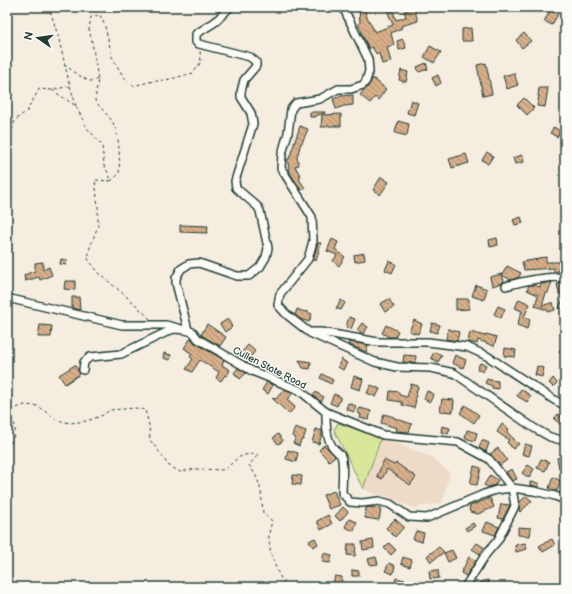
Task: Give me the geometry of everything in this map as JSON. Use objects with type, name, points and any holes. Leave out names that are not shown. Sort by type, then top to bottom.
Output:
[{"type":"street","points":[[83,370],[84,362],[90,357],[121,354],[174,329],[188,330],[176,283],[176,278],[181,269],[190,264],[199,263],[237,276],[249,276],[260,267],[266,256],[268,248],[260,211],[258,207],[236,188],[235,181],[253,124],[251,113],[241,97],[241,92],[244,80],[256,66],[256,62],[250,57],[196,42],[196,34],[215,22],[228,9],[228,7]]},
{"type":"street","points":[[343,7],[368,59],[369,72],[363,85],[351,89],[338,89],[320,99],[296,103],[291,109],[288,133],[282,154],[281,168],[312,218],[312,241],[308,259],[280,294],[278,306],[310,333],[375,362],[397,367],[431,368],[454,373],[534,428],[550,437],[565,441]]},
{"type":"street","points":[[506,286],[529,280],[565,277]]},
{"type":"street","name":"Cullen State Road","points":[[7,298],[122,325],[166,325],[188,330],[193,332],[198,339],[252,371],[299,390],[326,412],[383,435],[458,442],[489,459],[512,488]]},
{"type":"street","points":[[310,333],[321,332],[378,342],[428,342],[466,347],[487,356],[556,401],[565,404]]},
{"type":"street","points":[[326,412],[326,425],[331,446],[341,456],[342,493],[350,502],[362,503],[379,501],[390,504],[409,517],[427,518],[496,490],[512,488],[534,491],[565,500]]},
{"type":"street","points":[[465,587],[486,554],[498,540],[510,518],[515,506],[512,488]]},
{"type":"path","points":[[48,7],[58,36],[76,106],[87,128],[102,145],[104,166],[111,181]]},
{"type":"path","points":[[156,325],[135,304],[99,273],[88,259],[90,246],[98,226],[98,206],[95,180],[111,181],[119,174],[120,162],[118,138],[112,122],[96,101],[98,79],[89,29],[91,17],[100,15],[105,26],[112,57],[123,76],[133,86],[171,79],[193,73],[201,62],[199,44]]},
{"type":"path","points":[[64,64],[89,81],[98,79]]},
{"type":"path","points":[[7,148],[15,120],[27,111],[39,89],[52,90],[70,86]]},
{"type":"path","points":[[52,90],[76,106]]},
{"type":"path","points":[[7,422],[14,409],[24,405],[38,406],[56,420],[70,423],[87,421],[103,415],[110,410],[136,408],[145,410],[149,424],[150,440],[168,465],[180,472],[195,469],[225,470],[241,456],[249,454],[258,455],[249,465],[255,473],[260,486],[263,513],[272,521],[269,533],[271,554],[279,576],[286,587]]},
{"type":"path","points":[[7,448],[13,439],[15,427],[11,415]]},
{"type":"shaded area","points":[[381,438],[432,457],[450,473],[442,503],[414,508],[363,489]]},
{"type":"green space","points":[[338,423],[381,438],[363,489],[334,430]]},
{"type":"building","points":[[359,7],[365,7],[366,15],[375,32],[393,25],[387,10],[392,8],[396,20],[406,17],[404,11],[414,8],[418,21],[401,26],[402,28],[391,33],[394,45],[387,47],[391,62],[382,64],[379,53],[377,55],[372,47],[369,49],[358,24],[360,23]]},
{"type":"building","points":[[551,10],[558,14],[552,25],[544,21]]},
{"type":"building","points":[[471,28],[472,41],[462,41],[462,29]]},
{"type":"building","points":[[524,33],[531,41],[522,48],[516,40]]},
{"type":"building","points":[[403,39],[406,48],[399,50],[397,41]]},
{"type":"building","points":[[430,46],[441,52],[434,63],[424,57]]},
{"type":"building","points":[[426,63],[428,69],[419,72],[417,67]]},
{"type":"building","points":[[486,63],[492,94],[483,96],[477,65]]},
{"type":"building","points":[[401,70],[408,72],[406,82],[399,80]]},
{"type":"building","points":[[514,73],[518,85],[507,89],[503,76]]},
{"type":"building","points":[[438,75],[441,83],[436,86],[432,78]]},
{"type":"building","points":[[373,78],[386,89],[378,100],[375,97],[370,103],[360,95],[367,88]]},
{"type":"building","points":[[539,88],[548,88],[545,107],[537,106]]},
{"type":"building","points":[[353,95],[353,105],[336,109],[333,99],[341,96]]},
{"type":"building","points":[[524,98],[534,108],[527,115],[517,105]]},
{"type":"building","points":[[411,100],[418,103],[414,115],[407,113]]},
{"type":"building","points":[[310,112],[325,113],[315,116],[316,117],[310,117]]},
{"type":"building","points":[[341,114],[341,126],[321,127],[322,115]]},
{"type":"building","points":[[398,121],[409,124],[407,136],[395,133]]},
{"type":"building","points":[[300,126],[308,129],[301,143],[297,157],[299,165],[295,166],[301,177],[299,179],[305,188],[301,190],[290,173],[287,159],[289,159]]},
{"type":"building","points":[[554,127],[560,131],[557,137],[550,133]]},
{"type":"building","points":[[487,152],[493,156],[488,164],[482,160]]},
{"type":"building","points":[[466,154],[469,163],[452,168],[449,159]]},
{"type":"building","points":[[522,155],[524,162],[515,164],[513,158]]},
{"type":"building","points":[[381,177],[389,182],[380,195],[373,190]]},
{"type":"building","points":[[521,217],[523,223],[515,225],[513,220]]},
{"type":"building","points":[[180,225],[208,226],[207,233],[180,232]]},
{"type":"building","points":[[497,238],[498,245],[490,247],[489,240]]},
{"type":"building","points":[[332,239],[338,242],[335,249],[345,257],[339,266],[333,261],[337,255],[327,251]]},
{"type":"building","points":[[318,243],[321,243],[316,261],[313,260]]},
{"type":"building","points":[[364,253],[365,260],[355,262],[354,255]]},
{"type":"building","points":[[546,257],[546,262],[560,262],[561,271],[554,272],[554,268],[524,270],[522,262]]},
{"type":"building","points":[[61,259],[67,260],[66,265],[60,264]]},
{"type":"building","points":[[389,261],[396,264],[392,273],[385,270]]},
{"type":"building","points":[[43,262],[43,270],[49,267],[52,275],[40,280],[39,277],[25,281],[24,275],[35,271],[35,263]]},
{"type":"building","points":[[507,266],[521,273],[519,277],[511,280],[502,275]]},
{"type":"building","points":[[502,274],[504,281],[492,286],[490,277]]},
{"type":"building","points":[[65,281],[75,281],[75,290],[64,289]]},
{"type":"building","points":[[552,282],[548,293],[546,293],[542,306],[553,302],[555,310],[548,312],[547,310],[535,306],[538,295],[527,290],[529,285],[540,287],[541,284]]},
{"type":"building","points":[[565,282],[565,293],[559,294],[557,284]]},
{"type":"building","points":[[476,285],[487,289],[484,300],[472,296]]},
{"type":"building","points":[[565,295],[565,310],[559,308]]},
{"type":"building","points":[[72,297],[79,297],[80,310],[72,308]]},
{"type":"building","points":[[389,299],[394,307],[385,312],[380,304]]},
{"type":"building","points":[[456,299],[469,299],[469,309],[456,310]]},
{"type":"building","points":[[519,299],[530,304],[524,317],[530,320],[527,329],[517,325],[522,311],[515,308]]},
{"type":"building","points":[[341,300],[345,303],[341,310],[336,308]]},
{"type":"building","points":[[498,306],[505,309],[501,318],[494,314]]},
{"type":"building","points":[[297,309],[312,314],[309,322],[300,319],[295,315]]},
{"type":"building","points":[[349,317],[355,319],[351,329],[346,327]]},
{"type":"building","points":[[228,319],[232,327],[225,332],[220,324]]},
{"type":"building","points":[[414,320],[422,324],[418,334],[409,331]]},
{"type":"building","points":[[362,323],[368,327],[363,334],[357,330]]},
{"type":"building","points":[[432,323],[440,325],[437,333],[430,331]]},
{"type":"building","points":[[207,324],[226,337],[220,346],[201,335]]},
{"type":"building","points":[[40,325],[52,326],[51,337],[38,337]]},
{"type":"building","points":[[386,325],[398,331],[395,337],[389,337],[382,333]]},
{"type":"building","points":[[448,329],[459,332],[457,341],[446,339]]},
{"type":"building","points":[[470,332],[485,336],[486,334],[497,337],[494,346],[478,340],[477,344],[468,342]]},
{"type":"building","points":[[191,338],[195,343],[224,360],[222,365],[230,370],[227,376],[225,375],[221,381],[216,378],[219,372],[200,360],[192,372],[186,369],[193,359],[190,357],[192,354],[184,348]]},
{"type":"building","points":[[349,342],[368,345],[366,352],[348,344]]},
{"type":"building","points":[[248,345],[255,351],[249,359],[241,353]]},
{"type":"building","points":[[565,346],[565,359],[559,351]]},
{"type":"building","points":[[505,348],[516,350],[515,357],[504,356]]},
{"type":"building","points":[[434,352],[442,355],[438,362],[431,358]]},
{"type":"building","points":[[164,353],[171,355],[170,360],[163,358]]},
{"type":"building","points":[[404,355],[416,356],[415,363],[403,362]]},
{"type":"building","points":[[455,355],[466,360],[463,368],[452,363]]},
{"type":"building","points":[[341,359],[347,363],[343,370],[338,367]]},
{"type":"building","points":[[299,360],[311,362],[310,369],[303,368]]},
{"type":"building","points":[[480,363],[486,365],[483,372],[477,369]]},
{"type":"building","points":[[75,365],[80,374],[65,384],[59,375]]},
{"type":"building","points":[[537,366],[544,368],[542,377],[535,375]]},
{"type":"building","points":[[238,368],[246,373],[240,379],[234,373]]},
{"type":"building","points":[[322,374],[333,380],[331,384],[320,378]]},
{"type":"building","points":[[354,376],[363,379],[360,390],[351,387]]},
{"type":"building","points":[[553,378],[557,383],[553,387],[549,383]]},
{"type":"building","points":[[487,379],[498,381],[498,389],[492,388],[492,386],[485,383]]},
{"type":"building","points":[[267,382],[273,385],[268,394],[262,390]]},
{"type":"building","points":[[411,384],[418,386],[414,408],[402,405],[402,402],[389,400],[390,391],[399,392],[399,395],[407,397]]},
{"type":"building","points":[[371,385],[380,389],[376,397],[367,393]]},
{"type":"building","points":[[284,389],[293,393],[287,400],[295,407],[289,414],[272,398],[276,399]]},
{"type":"building","points":[[521,389],[531,396],[527,402],[517,396]]},
{"type":"building","points":[[427,391],[434,394],[430,402],[424,399]]},
{"type":"building","points":[[315,392],[324,397],[321,402],[313,395]]},
{"type":"building","points":[[334,394],[341,397],[337,406],[330,403]]},
{"type":"building","points":[[442,399],[454,400],[453,412],[440,411]]},
{"type":"building","points":[[348,403],[356,406],[354,412],[346,409]]},
{"type":"building","points":[[465,405],[479,415],[474,423],[460,413]]},
{"type":"building","points":[[360,408],[371,411],[369,420],[360,418],[361,414],[357,413]]},
{"type":"building","points":[[384,414],[412,424],[409,432],[396,431],[397,428],[381,423]]},
{"type":"building","points":[[558,414],[565,420],[565,428],[554,419]]},
{"type":"building","points":[[502,424],[509,429],[507,432],[519,444],[513,449],[507,442],[509,440],[497,432]]},
{"type":"building","points":[[442,426],[450,428],[448,434],[441,432]]},
{"type":"building","points":[[295,427],[306,431],[299,446],[293,443],[296,438],[292,436]]},
{"type":"building","points":[[316,429],[322,431],[319,444],[312,442]]},
{"type":"building","points":[[467,430],[477,433],[475,441],[465,438]]},
{"type":"building","points":[[278,434],[283,441],[278,444],[273,438]]},
{"type":"building","points":[[482,440],[489,443],[486,452],[479,448]]},
{"type":"building","points":[[525,444],[532,446],[529,456],[522,454]]},
{"type":"building","points":[[324,445],[335,456],[329,461],[319,450]]},
{"type":"building","points":[[498,448],[507,460],[500,465],[490,454]]},
{"type":"building","points":[[288,450],[298,453],[296,462],[286,459]]},
{"type":"building","points":[[565,456],[565,467],[559,468],[557,458]]},
{"type":"building","points":[[541,459],[549,462],[545,471],[537,468]]},
{"type":"building","points":[[384,460],[394,465],[396,463],[416,477],[410,485],[387,469],[382,479],[377,476]]},
{"type":"building","points":[[528,465],[534,469],[529,478],[522,473]]},
{"type":"building","points":[[474,466],[481,468],[477,485],[470,484]]},
{"type":"building","points":[[512,469],[517,479],[512,481],[506,472]]},
{"type":"building","points":[[293,475],[302,476],[301,485],[292,484]]},
{"type":"building","points":[[490,475],[498,480],[495,485],[488,487],[484,485]]},
{"type":"building","points":[[553,477],[561,481],[557,491],[549,488]]},
{"type":"building","points":[[530,482],[539,483],[539,487],[530,485]]},
{"type":"building","points":[[334,491],[340,505],[329,509],[323,495]]},
{"type":"building","points":[[526,496],[532,501],[520,512],[519,503]]},
{"type":"building","points":[[490,498],[494,507],[478,514],[470,512],[470,506]]},
{"type":"building","points":[[501,504],[510,505],[503,519],[498,518]]},
{"type":"building","points":[[343,507],[348,512],[340,521],[335,516]]},
{"type":"building","points":[[370,507],[381,509],[379,520],[365,518],[366,508]]},
{"type":"building","points":[[328,515],[332,524],[321,530],[317,521]]},
{"type":"building","points":[[349,519],[357,522],[354,531],[345,527]]},
{"type":"building","points":[[395,519],[404,527],[395,537],[386,528]]},
{"type":"building","points":[[487,522],[499,527],[495,535],[483,531]]},
{"type":"building","points":[[473,523],[475,526],[467,531],[465,528]]},
{"type":"building","points":[[518,527],[531,528],[530,536],[518,535]]},
{"type":"building","points":[[416,531],[424,533],[422,542],[413,539]]},
{"type":"building","points":[[315,538],[318,544],[313,547],[309,541]]},
{"type":"building","points":[[552,539],[555,545],[543,552],[539,546]]},
{"type":"building","points":[[373,540],[374,548],[363,550],[362,542]]},
{"type":"building","points":[[389,543],[396,550],[391,555],[384,548]]},
{"type":"building","points":[[477,543],[485,548],[480,554],[472,549]]},
{"type":"building","points":[[525,543],[527,549],[516,552],[515,545]]},
{"type":"building","points":[[348,544],[356,544],[355,556],[347,555]]},
{"type":"building","points":[[439,547],[444,552],[431,562],[427,556]]},
{"type":"building","points":[[452,550],[456,558],[448,562],[444,553]]},
{"type":"building","points":[[324,553],[332,555],[330,563],[322,562]]},
{"type":"building","points":[[376,557],[378,564],[370,565],[368,559]]},
{"type":"building","points":[[403,557],[412,560],[410,567],[401,564]]},
{"type":"building","points":[[469,557],[476,561],[466,576],[461,573]]},
{"type":"building","points":[[389,563],[395,566],[393,574],[385,571]]},
{"type":"building","points":[[352,570],[359,571],[359,576],[352,576]]},
{"type":"building","points":[[438,570],[439,578],[430,579],[429,571]]},
{"type":"building","points":[[335,576],[342,577],[341,585],[333,583]]},
{"type":"building","points":[[396,578],[405,580],[404,585],[419,581],[420,587],[393,587]]},
{"type":"building","points":[[488,580],[490,587],[482,587],[481,582]]}]
